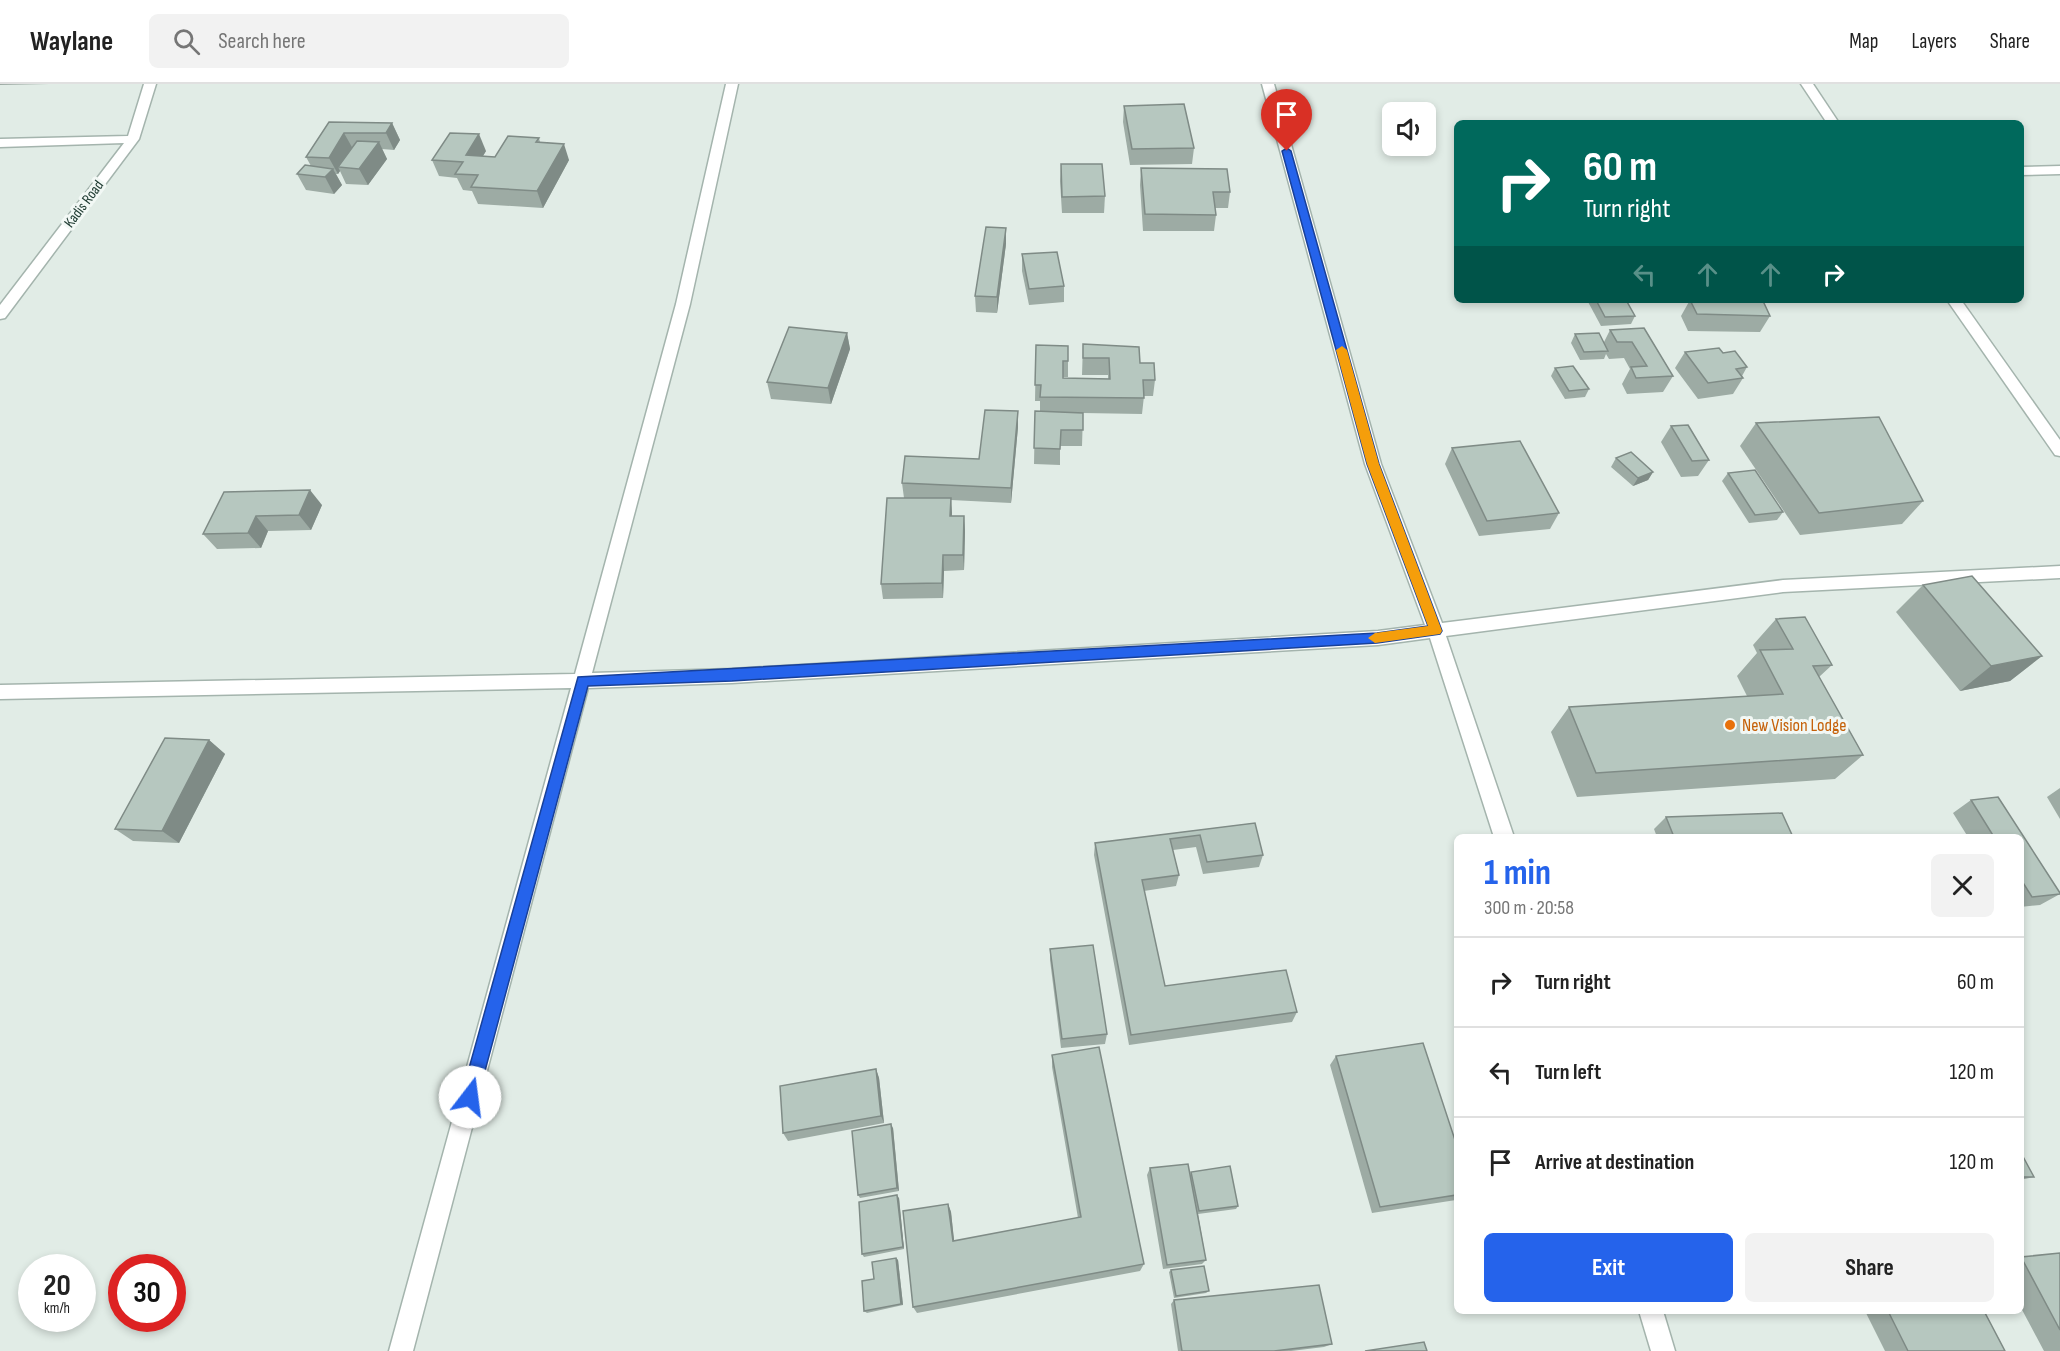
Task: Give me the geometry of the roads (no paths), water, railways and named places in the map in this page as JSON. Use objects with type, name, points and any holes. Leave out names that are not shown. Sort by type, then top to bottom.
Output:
[{"type":"street","name":"Kadis Road","points":[[0,315],[133,139],[150,84]]},
{"type":"street","points":[[401,1351],[683,304],[732,84]]},
{"type":"street","points":[[1268,84],[1373,464],[1436,631],[1503,834]]},
{"type":"street","points":[[1807,84],[1831,120]]},
{"type":"street","points":[[0,143],[133,139]]},
{"type":"street","points":[[2024,171],[2060,170]]},
{"type":"street","points":[[1956,303],[2060,452]]},
{"type":"street","points":[[0,692],[732,676],[1377,638],[1784,586],[2060,572]]},
{"type":"street","points":[[1652,1314],[1663,1351]]},
{"type":"place","name":"New Vision Lodge","points":[[1730,725]]}]
